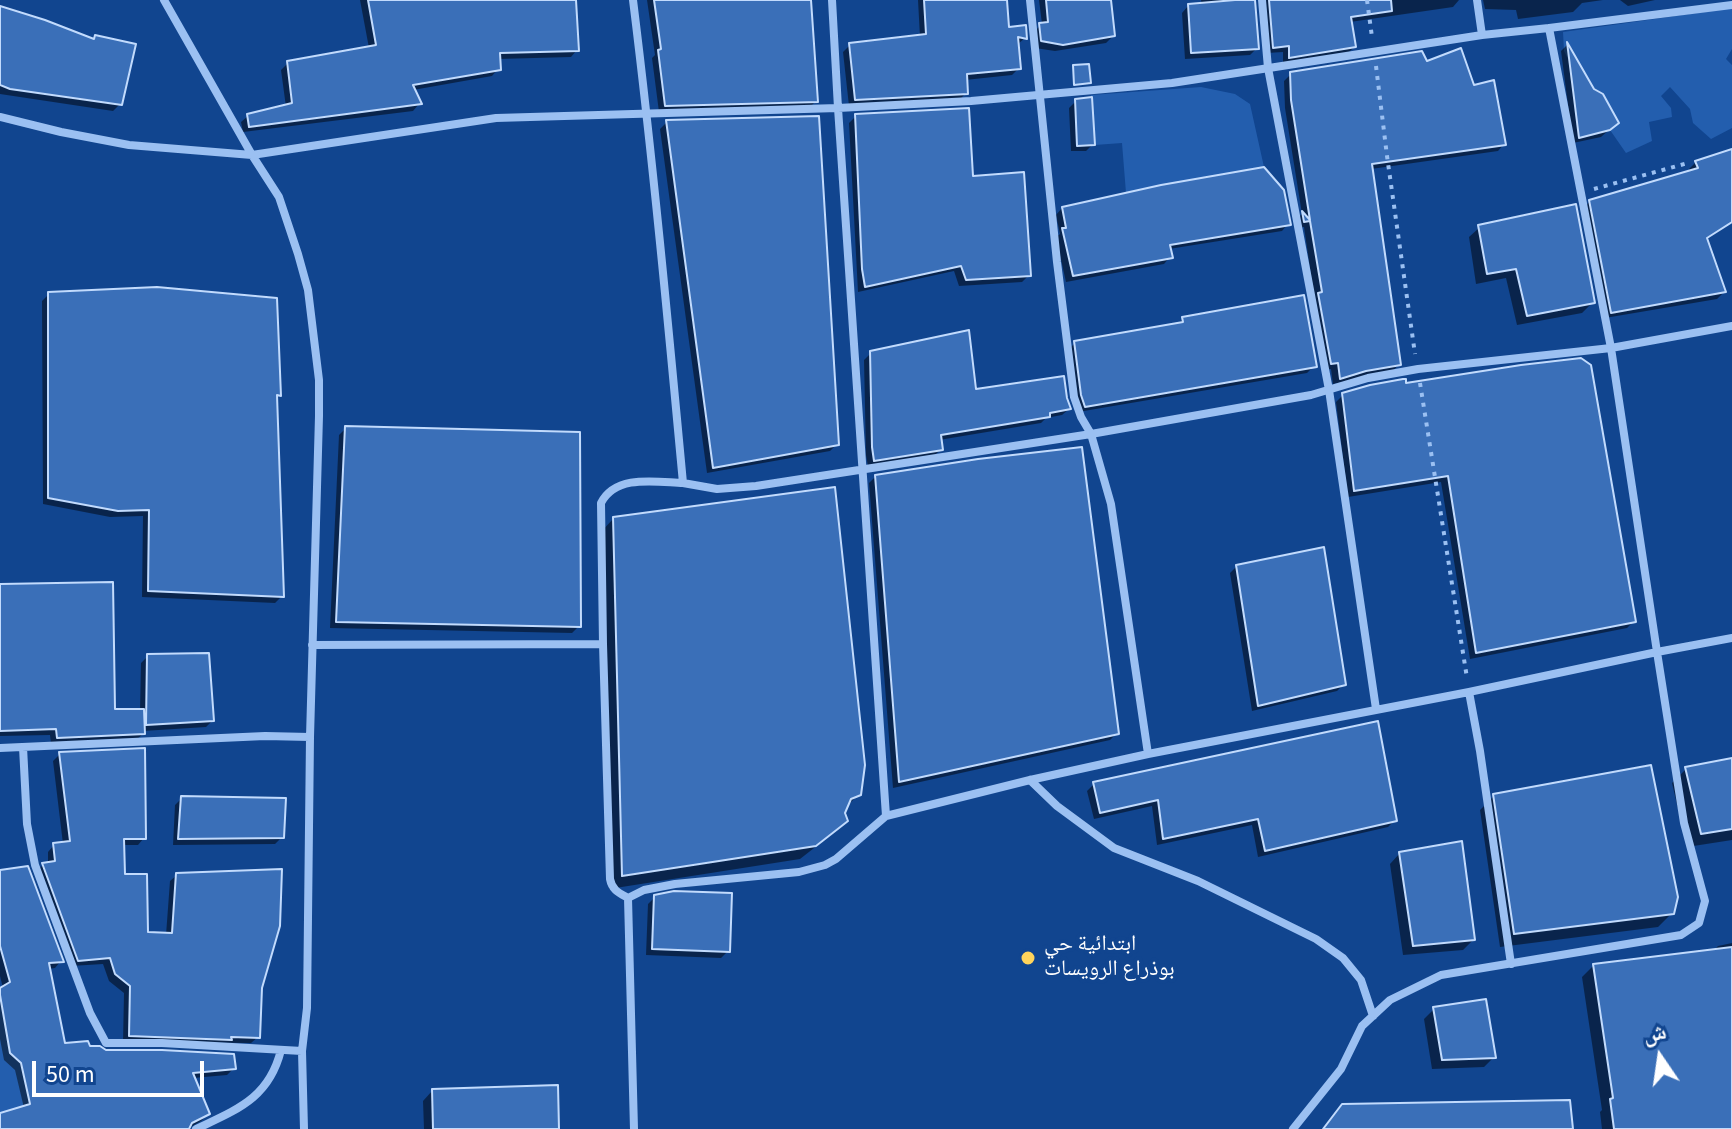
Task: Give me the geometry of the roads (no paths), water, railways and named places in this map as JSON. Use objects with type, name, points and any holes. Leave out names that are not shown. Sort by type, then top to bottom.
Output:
[{"type":"street","points":[[633,0],[683,483]]},
{"type":"street","points":[[832,0],[886,816]]},
{"type":"street","points":[[1030,0],[1074,397],[1091,434],[1111,504],[1148,754]]},
{"type":"street","points":[[1262,0],[1268,68],[1329,390],[1376,709]]},
{"type":"street","points":[[1477,0],[1482,35]]},
{"type":"street","points":[[166,1],[252,155],[279,197],[308,290],[319,380],[307,1008],[302,1051],[304,1129]]},
{"type":"street","points":[[0,117],[129,145],[252,155],[496,118],[838,108],[1172,83],[1482,35],[1732,5]]},
{"type":"street","points":[[1293,1129],[1341,1069],[1362,1026],[1390,1000],[1441,975],[1681,935],[1699,923],[1705,901],[1684,823],[1611,348],[1549,28]]},
{"type":"street","points":[[628,898],[611,886],[610,879],[601,503],[609,491],[637,482],[683,483],[723,489],[756,486],[1091,434],[1311,395],[1368,378],[1418,369],[1611,348],[1732,326]]},
{"type":"street","points":[[628,898],[665,885],[814,869],[836,859],[886,816],[1030,780],[1732,638]]},
{"type":"street","points":[[312,645],[603,644]]},
{"type":"street","points":[[1469,692],[1511,964]]},
{"type":"street","points":[[0,748],[310,737]]},
{"type":"street","points":[[23,747],[27,824],[35,865],[90,1013],[106,1043],[302,1051]]},
{"type":"street","points":[[1030,780],[1057,806],[1114,848],[1198,881],[1316,939],[1343,958],[1361,980],[1373,1016]]},
{"type":"street","points":[[628,898],[634,1129]]},
{"type":"street","points":[[196,1129],[251,1100],[267,1084],[277,1067],[281,1050]]},
{"type":"place","name":"ابتدائية حي بوذراع الرويسات","points":[[1028,958]]}]
